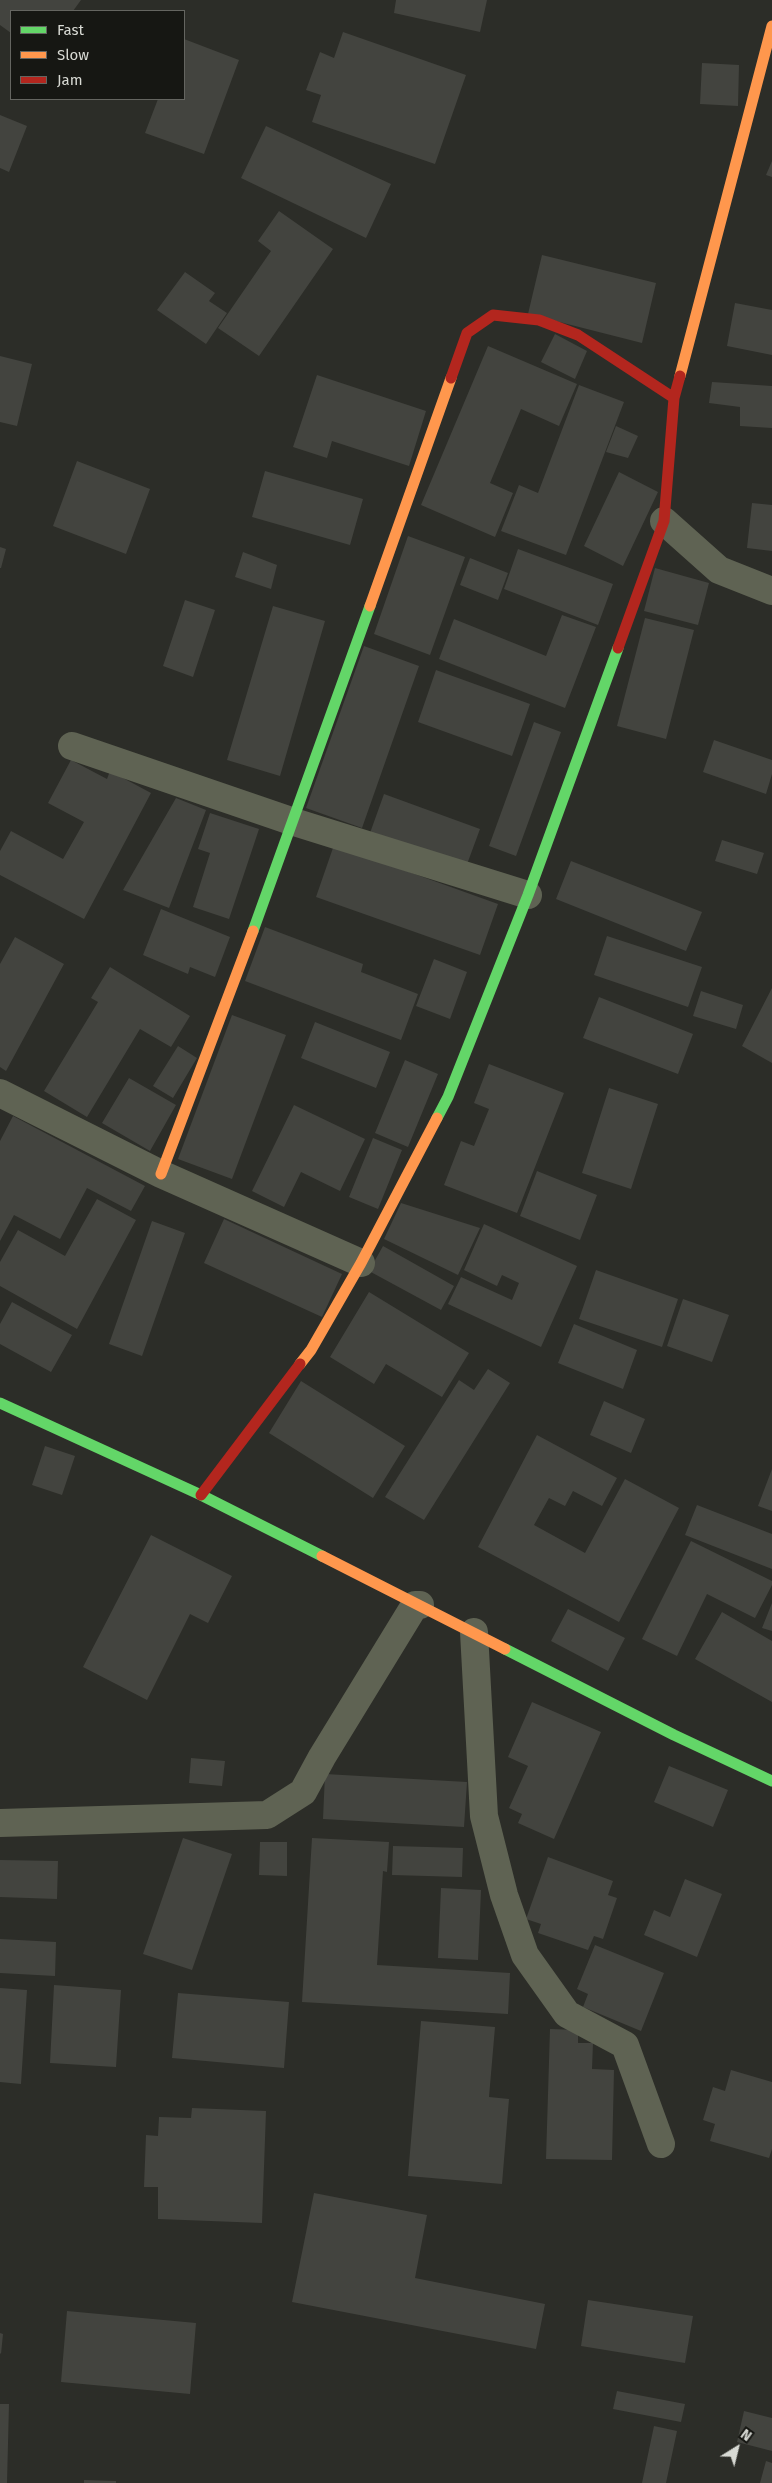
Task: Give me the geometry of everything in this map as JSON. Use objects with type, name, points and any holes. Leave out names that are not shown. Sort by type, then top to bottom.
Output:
[{"type":"street","points":[[201,1494],[311,1350],[361,1263],[448,1097],[528,895],[664,521],[674,398],[772,26]]},
{"type":"street","points":[[161,1174],[294,822],[467,333],[493,315],[540,320],[578,335],[674,398]]},
{"type":"street","points":[[664,521],[719,570],[772,590]]},
{"type":"street","points":[[72,746],[294,822],[528,895]]},
{"type":"street","points":[[0,1093],[161,1174],[361,1263]]},
{"type":"street","points":[[0,1402],[201,1494],[674,1735],[772,1782]]},
{"type":"street","points":[[0,1823],[267,1815],[303,1792],[322,1757],[415,1605],[420,1605]]},
{"type":"street","points":[[474,1632],[484,1816],[504,1895],[525,1955],[567,2014],[625,2045],[661,2144]]},
{"type":"building","points":[[0,0],[81,0],[74,10],[10,10],[10,32],[0,25]]},
{"type":"building","points":[[396,0],[487,0],[480,32],[394,13]]},
{"type":"building","points":[[343,32],[466,75],[435,164],[312,122],[321,95],[306,90],[320,52],[334,58]]},
{"type":"building","points":[[185,39],[239,60],[204,154],[145,133],[158,100],[185,100]]},
{"type":"building","points":[[702,63],[739,65],[738,106],[700,104]]},
{"type":"building","points":[[0,115],[27,126],[9,172],[0,168]]},
{"type":"building","points":[[266,126],[391,184],[366,238],[241,178]]},
{"type":"building","points":[[772,161],[772,177],[766,175]]},
{"type":"building","points":[[279,211],[333,249],[259,356],[218,328],[271,251],[258,241]]},
{"type":"building","points":[[542,255],[656,283],[642,343],[528,314]]},
{"type":"building","points":[[185,272],[215,293],[209,301],[227,313],[206,344],[157,310]]},
{"type":"building","points":[[735,303],[772,310],[772,355],[727,346]]},
{"type":"building","points":[[555,334],[587,351],[575,379],[541,362]]},
{"type":"building","points":[[488,346],[577,384],[559,426],[521,409],[490,483],[513,493],[495,537],[421,505]]},
{"type":"building","points":[[0,356],[32,364],[17,426],[0,422]]},
{"type":"building","points":[[317,375],[426,411],[409,466],[332,441],[327,458],[293,447]]},
{"type":"building","points":[[712,382],[772,386],[772,428],[740,426],[740,407],[709,403]]},
{"type":"building","points":[[579,385],[624,402],[566,555],[501,531],[519,485],[538,493]]},
{"type":"building","points":[[616,426],[638,436],[628,458],[606,452]]},
{"type":"building","points":[[77,461],[150,489],[126,554],[53,526]]},
{"type":"building","points":[[265,471],[363,499],[350,545],[252,517]]},
{"type":"building","points":[[619,472],[658,492],[623,566],[584,546]]},
{"type":"building","points":[[752,503],[772,505],[772,551],[747,548]]},
{"type":"building","points":[[408,536],[465,557],[430,655],[374,634]]},
{"type":"building","points":[[0,547],[6,549],[1,568],[0,568]]},
{"type":"building","points":[[518,549],[613,584],[598,625],[504,589]]},
{"type":"building","points":[[243,552],[277,565],[271,589],[235,577]]},
{"type":"building","points":[[470,558],[508,573],[498,600],[460,585]]},
{"type":"building","points":[[655,568],[709,583],[698,625],[644,611]]},
{"type":"building","points":[[185,600],[215,610],[193,677],[163,666]]},
{"type":"building","points":[[273,606],[325,621],[280,776],[227,760]]},
{"type":"building","points":[[562,615],[596,627],[565,708],[439,659],[454,619],[546,656]]},
{"type":"building","points":[[645,618],[694,630],[666,739],[617,726]]},
{"type":"building","points":[[364,646],[419,666],[362,828],[306,808]]},
{"type":"building","points":[[436,670],[530,704],[512,756],[418,722]]},
{"type":"building","points":[[534,722],[561,732],[516,856],[489,846]]},
{"type":"building","points":[[714,740],[772,760],[772,774],[766,794],[703,772]]},
{"type":"building","points":[[71,760],[107,779],[110,771],[151,793],[84,919],[0,875],[0,851],[11,831],[63,859],[84,822],[48,803]]},
{"type":"building","points":[[384,794],[480,829],[466,867],[370,833]]},
{"type":"building","points":[[176,798],[206,810],[169,908],[123,890]]},
{"type":"building","points":[[210,813],[259,829],[229,919],[193,907],[210,853],[198,849]]},
{"type":"building","points":[[722,840],[764,853],[757,874],[715,861]]},
{"type":"building","points":[[334,845],[498,904],[480,955],[316,897]]},
{"type":"building","points":[[571,861],[702,912],[686,951],[556,899]]},
{"type":"building","points":[[161,909],[230,937],[215,977],[190,967],[188,974],[143,955]]},
{"type":"building","points":[[265,927],[363,964],[361,972],[418,994],[401,1040],[245,981]]},
{"type":"building","points":[[607,936],[702,967],[688,1007],[594,975]]},
{"type":"building","points":[[15,937],[64,964],[6,1071],[0,1067],[0,964]]},
{"type":"building","points":[[434,959],[467,972],[450,1019],[416,1006]]},
{"type":"building","points":[[110,967],[190,1016],[171,1047],[140,1029],[87,1117],[44,1091],[98,1002],[91,998]]},
{"type":"building","points":[[772,988],[772,1063],[742,1046]]},
{"type":"building","points":[[701,991],[743,1005],[736,1029],[693,1016]]},
{"type":"building","points":[[599,997],[693,1034],[678,1074],[583,1038]]},
{"type":"building","points":[[232,1015],[286,1035],[232,1179],[178,1159]]},
{"type":"building","points":[[315,1022],[390,1052],[376,1088],[301,1058]]},
{"type":"building","points":[[178,1046],[197,1058],[173,1098],[153,1086]]},
{"type":"building","points":[[405,1060],[438,1074],[408,1147],[375,1133]]},
{"type":"building","points":[[489,1064],[564,1093],[517,1213],[444,1185],[461,1141],[474,1146],[489,1109],[474,1103]]},
{"type":"building","points":[[129,1078],[176,1105],[150,1151],[102,1123]]},
{"type":"building","points":[[609,1088],[658,1104],[631,1189],[582,1173]]},
{"type":"building","points":[[294,1105],[365,1139],[340,1191],[301,1172],[284,1207],[252,1191]]},
{"type":"building","points":[[13,1116],[145,1186],[131,1211],[87,1188],[60,1239],[14,1215],[0,1241],[0,1141]]},
{"type":"building","points":[[373,1138],[402,1150],[378,1209],[349,1197]]},
{"type":"building","points":[[537,1171],[597,1195],[580,1240],[520,1216]]},
{"type":"building","points":[[97,1199],[136,1220],[77,1329],[0,1286],[0,1262],[18,1230],[65,1256]]},
{"type":"building","points":[[401,1203],[480,1228],[458,1275],[384,1239]]},
{"type":"building","points":[[224,1219],[342,1274],[322,1317],[204,1263]]},
{"type":"building","points":[[152,1221],[185,1233],[142,1356],[109,1344]]},
{"type":"building","points":[[484,1224],[577,1266],[541,1347],[448,1304],[461,1277],[512,1300],[519,1283],[502,1275],[497,1286],[464,1270]]},
{"type":"building","points":[[383,1246],[454,1286],[441,1310],[369,1271]]},
{"type":"building","points":[[596,1270],[678,1299],[662,1347],[579,1319]]},
{"type":"building","points":[[369,1292],[469,1353],[442,1397],[386,1364],[374,1384],[330,1357]]},
{"type":"building","points":[[683,1299],[729,1315],[712,1362],[667,1346]]},
{"type":"building","points":[[12,1302],[72,1335],[51,1372],[0,1344],[0,1324]]},
{"type":"building","points":[[574,1324],[637,1350],[623,1389],[558,1363]]},
{"type":"building","points":[[488,1369],[510,1383],[424,1520],[385,1497],[459,1380],[474,1390]]},
{"type":"building","points":[[301,1381],[405,1446],[373,1498],[269,1433]]},
{"type":"building","points":[[604,1401],[645,1419],[631,1453],[590,1435]]},
{"type":"building","points":[[537,1435],[617,1478],[602,1506],[573,1491],[565,1506],[549,1498],[534,1525],[585,1553],[625,1479],[679,1508],[619,1622],[478,1547]]},
{"type":"building","points":[[45,1446],[75,1456],[62,1495],[32,1485]]},
{"type":"building","points":[[772,1469],[772,1511],[758,1506]]},
{"type":"building","points":[[697,1505],[772,1534],[772,1569],[685,1535]]},
{"type":"building","points":[[151,1535],[232,1576],[208,1623],[190,1614],[147,1700],[83,1667]]},
{"type":"building","points":[[691,1541],[772,1581],[772,1585],[755,1618],[707,1594],[677,1656],[642,1639]]},
{"type":"building","points":[[772,1603],[772,1631],[762,1628]]},
{"type":"building","points":[[568,1609],[625,1638],[608,1671],[551,1641]]},
{"type":"building","points":[[722,1612],[772,1641],[772,1702],[695,1659]]},
{"type":"building","points":[[532,1702],[601,1732],[554,1839],[518,1823],[522,1814],[509,1808],[528,1766],[508,1757]]},
{"type":"building","points":[[191,1758],[225,1761],[222,1786],[189,1783]]},
{"type":"building","points":[[669,1766],[728,1790],[713,1827],[654,1802]]},
{"type":"building","points":[[325,1774],[467,1782],[464,1827],[323,1819]]},
{"type":"building","points":[[183,1838],[232,1854],[192,1970],[143,1954]]},
{"type":"building","points":[[312,1838],[389,1842],[387,1872],[383,1871],[377,1965],[510,1973],[508,2014],[302,2002]]},
{"type":"building","points":[[260,1842],[287,1842],[287,1876],[259,1875]]},
{"type":"building","points":[[393,1846],[463,1848],[462,1877],[392,1875]]},
{"type":"building","points":[[548,1857],[613,1881],[608,1895],[617,1898],[603,1939],[594,1936],[588,1950],[538,1933],[541,1924],[526,1919]]},
{"type":"building","points":[[0,1860],[58,1861],[57,1899],[0,1897]]},
{"type":"building","points":[[685,1879],[722,1894],[697,1957],[644,1935],[654,1910],[670,1917]]},
{"type":"building","points":[[441,1888],[481,1890],[478,1960],[438,1958]]},
{"type":"building","points":[[0,1939],[56,1942],[55,1976],[0,1973]]},
{"type":"building","points":[[595,1945],[664,1973],[641,2031],[583,2007],[588,1994],[577,1989]]},
{"type":"building","points":[[54,1985],[121,1990],[116,2067],[50,2063]]},
{"type":"building","points":[[0,1988],[27,1990],[21,2084],[0,2082]]},
{"type":"building","points":[[178,1993],[289,2002],[284,2068],[172,2058]]},
{"type":"building","points":[[421,2021],[495,2027],[489,2097],[509,2099],[502,2184],[408,2176]]},
{"type":"building","points":[[550,2029],[578,2030],[578,2043],[593,2043],[592,2069],[614,2070],[612,2160],[546,2159]]},
{"type":"building","points":[[731,2070],[772,2082],[772,2149],[769,2158],[710,2141],[715,2124],[703,2120],[713,2087],[725,2091]]},
{"type":"building","points":[[192,2108],[266,2111],[262,2223],[158,2219],[158,2187],[144,2187],[146,2135],[158,2136],[159,2117],[191,2118]]},
{"type":"building","points":[[314,2193],[427,2215],[415,2278],[545,2304],[536,2349],[292,2302]]},
{"type":"building","points":[[588,2300],[693,2316],[685,2363],[581,2346]]},
{"type":"building","points":[[67,2311],[196,2323],[190,2394],[61,2382]]},
{"type":"building","points":[[0,2333],[3,2334],[1,2354],[0,2353]]},
{"type":"building","points":[[617,2391],[685,2404],[681,2422],[613,2409]]},
{"type":"building","points":[[0,2404],[9,2404],[7,2483],[0,2483]]},
{"type":"building","points":[[744,2411],[772,2418],[772,2451],[737,2442]]},
{"type":"building","points":[[654,2426],[677,2431],[666,2483],[642,2483]]},
{"type":"building","points":[[766,2461],[772,2463],[772,2483],[760,2483]]},
{"type":"building","points":[[84,2480],[116,2481],[116,2483],[84,2483]]},
{"type":"traffic: fast","points":[[253,931],[370,606]]},
{"type":"traffic: fast","points":[[437,1118],[448,1097],[528,895],[618,648]]},
{"type":"traffic: fast","points":[[0,1403],[201,1495],[322,1556]]},
{"type":"traffic: fast","points":[[505,1649],[674,1735],[772,1781]]},
{"type":"traffic: slow","points":[[680,376],[772,26]]},
{"type":"traffic: slow","points":[[370,606],[451,378]]},
{"type":"traffic: slow","points":[[161,1174],[253,931]]},
{"type":"traffic: slow","points":[[300,1364],[311,1350],[361,1263],[437,1118]]},
{"type":"traffic: slow","points":[[322,1556],[505,1649]]},
{"type":"traffic: jam","points":[[451,378],[467,333],[493,315],[539,320],[578,335],[674,398]]},
{"type":"traffic: jam","points":[[618,648],[664,521],[674,398],[680,376]]},
{"type":"traffic: jam","points":[[201,1495],[300,1364]]}]
